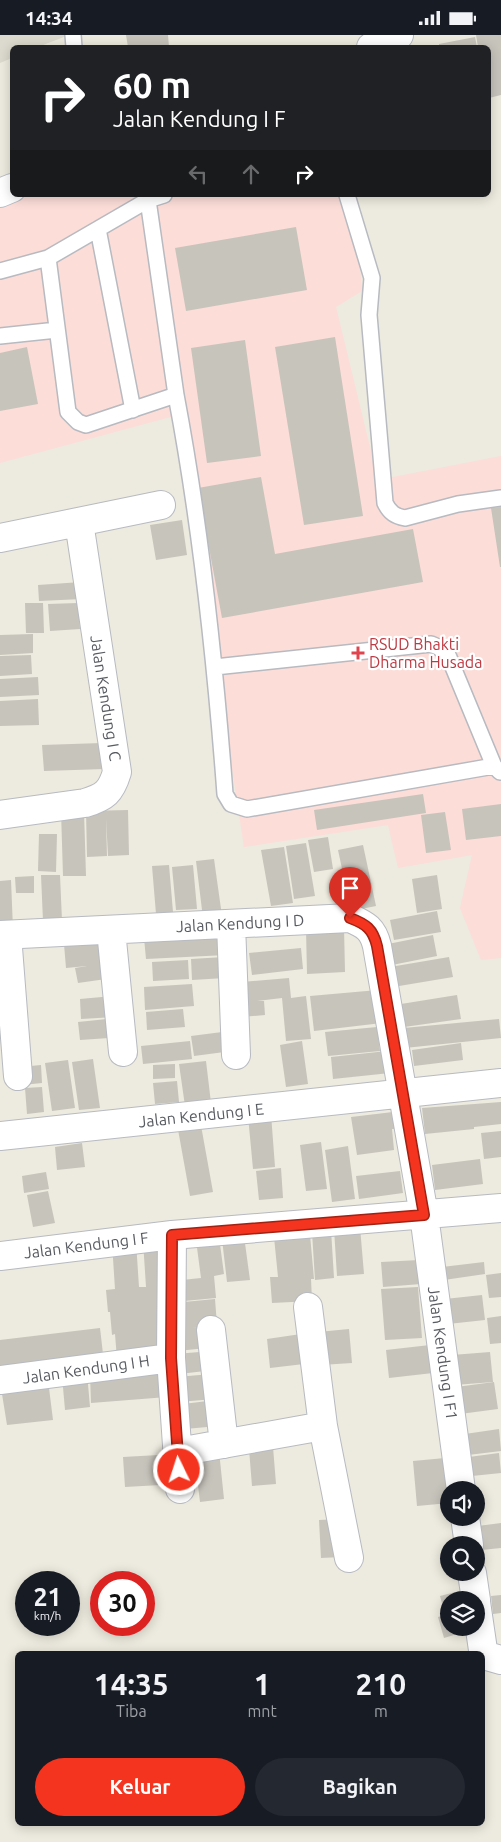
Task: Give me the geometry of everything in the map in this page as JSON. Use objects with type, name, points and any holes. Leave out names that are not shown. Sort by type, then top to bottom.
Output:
[{"type":"street","points":[[376,45],[399,35]]},
{"type":"street","points":[[0,538],[161,505]]},
{"type":"street","name":"Jalan Kendung I C","points":[[0,815],[85,803],[97,799],[109,791],[117,772],[79,522]]},
{"type":"street","name":"Jalan Kendung I D","points":[[3,935],[350,918],[360,922],[373,933],[377,946],[402,1093]]},
{"type":"street","points":[[231,924],[236,1055]]},
{"type":"street","points":[[111,929],[123,1052]]},
{"type":"street","points":[[3,935],[18,1076]]},
{"type":"street","name":"Jalan Kendung I E","points":[[0,1136],[501,1083]]},
{"type":"street","points":[[402,1093],[424,1215]]},
{"type":"street","name":"Jalan Kendung I F","points":[[0,1256],[172,1235],[501,1208]]},
{"type":"street","name":"Jalan Kendung I F1","points":[[424,1215],[460,1481]]},
{"type":"street","name":"Jalan Kendung I H","points":[[172,1235],[171,1358],[180,1489]]},
{"type":"street","points":[[308,1307],[323,1426],[349,1558]]},
{"type":"street","points":[[211,1329],[224,1444]]},
{"type":"street","name":"Jalan Kendung I H","points":[[0,1380],[171,1358]]},
{"type":"street","points":[[178,1451],[323,1426]]},
{"type":"street","points":[[481,1636],[484,1651]]},
{"type":"street","points":[[485,1652],[487,1656],[498,1660]]},
{"type":"lane","points":[[0,271],[48,258],[148,200],[158,197]]},
{"type":"lane","points":[[348,197],[372,278],[369,315],[372,358],[386,503],[390,512],[405,518],[458,504],[501,499]]},
{"type":"lane","points":[[148,200],[176,395],[191,473],[209,628],[213,642],[225,794],[230,804],[247,809],[498,770],[448,655],[431,644],[215,667]]},
{"type":"lane","points":[[98,229],[133,410]]},
{"type":"lane","points":[[48,258],[68,412],[78,423],[86,425],[176,395]]},
{"type":"lane","points":[[0,336],[57,331]]},
{"type":"shaded area","points":[[0,35],[69,35],[43,45],[10,45],[10,59],[0,63]]},
{"type":"shaded area","name":"RSUD Bhakti Dharma Husada","points":[[0,193],[10,195],[10,197],[354,197],[362,291],[336,307],[378,480],[501,456],[501,958],[481,960],[460,908],[472,855],[398,868],[388,825],[244,847],[178,415],[0,463]]},
{"type":"building","points":[[126,35],[168,35],[169,45],[128,45]]},
{"type":"building","points":[[476,35],[501,35],[501,95],[491,98],[491,45],[478,45]]},
{"type":"building","points":[[475,37],[477,45],[439,45]]},
{"type":"building","points":[[296,227],[307,290],[186,311],[175,248]]},
{"type":"building","points":[[335,337],[363,516],[304,525],[275,347]]},
{"type":"building","points":[[245,340],[261,456],[207,463],[191,348]]},
{"type":"building","points":[[27,347],[38,404],[0,411],[0,353]]},
{"type":"building","points":[[261,477],[275,554],[413,529],[423,582],[222,618],[198,488]]},
{"type":"building","points":[[501,507],[501,567],[500,567],[491,508]]},
{"type":"building","points":[[182,520],[187,555],[156,560],[150,525]]},
{"type":"building","points":[[81,582],[82,599],[39,601],[38,585]]},
{"type":"building","points":[[25,603],[43,603],[44,633],[26,633]]},
{"type":"building","points":[[78,603],[80,629],[50,631],[48,604]]},
{"type":"building","points":[[33,634],[33,653],[0,655],[0,635]]},
{"type":"building","points":[[31,655],[32,674],[0,676],[0,656]]},
{"type":"building","points":[[38,677],[39,695],[0,697],[0,679]]},
{"type":"building","points":[[38,699],[39,725],[0,726],[0,701]]},
{"type":"building","points":[[102,743],[104,769],[44,771],[42,745]]},
{"type":"building","points":[[423,794],[426,813],[317,830],[314,810]]},
{"type":"building","points":[[501,804],[501,836],[466,840],[462,809]]},
{"type":"building","points":[[128,810],[129,855],[108,856],[106,818],[107,856],[87,857],[86,811]]},
{"type":"building","points":[[61,811],[84,811],[86,876],[63,876]]},
{"type":"building","points":[[445,812],[451,850],[426,853],[421,815]]},
{"type":"building","points":[[39,834],[57,834],[56,872],[38,871]]},
{"type":"building","points":[[328,837],[333,869],[314,872],[308,840]]},
{"type":"building","points":[[306,843],[315,896],[294,899],[286,846]]},
{"type":"building","points":[[363,845],[376,906],[351,911],[338,850]]},
{"type":"building","points":[[284,847],[293,903],[271,906],[261,850]]},
{"type":"building","points":[[214,859],[222,916],[203,918],[196,861]]},
{"type":"building","points":[[169,865],[173,912],[156,914],[152,866]]},
{"type":"building","points":[[193,865],[197,909],[176,910],[172,867]]},
{"type":"building","points":[[41,875],[60,875],[62,921],[43,921]]},
{"type":"building","points":[[437,875],[442,909],[417,913],[412,879]]},
{"type":"building","points":[[34,876],[34,893],[16,893],[15,877]]},
{"type":"building","points":[[11,880],[13,929],[0,929],[0,881]]},
{"type":"building","points":[[437,911],[441,932],[394,940],[390,920]]},
{"type":"building","points":[[344,928],[345,972],[307,974],[306,929]]},
{"type":"building","points":[[225,933],[226,955],[146,959],[144,938]]},
{"type":"building","points":[[433,935],[437,956],[392,965],[388,944]]},
{"type":"building","points":[[106,941],[113,978],[78,983],[75,968],[87,966],[66,968],[64,944]]},
{"type":"building","points":[[301,948],[303,969],[252,975],[249,953]]},
{"type":"building","points":[[224,957],[225,978],[192,980],[191,959]]},
{"type":"building","points":[[449,957],[453,977],[393,987],[390,967]]},
{"type":"building","points":[[188,960],[189,979],[153,981],[152,962]]},
{"type":"building","points":[[289,978],[291,998],[306,996],[311,1039],[286,1041],[282,998],[257,1001],[264,1001],[265,1015],[241,1017],[242,982]]},
{"type":"building","points":[[192,984],[194,1006],[145,1010],[144,987]]},
{"type":"building","points":[[378,990],[382,1023],[314,1031],[310,996]]},
{"type":"building","points":[[457,995],[461,1019],[404,1027],[401,1004]]},
{"type":"building","points":[[113,996],[115,1017],[81,1019],[80,999]]},
{"type":"building","points":[[183,1009],[185,1027],[147,1030],[146,1012]]},
{"type":"building","points":[[107,1019],[109,1038],[80,1040],[78,1022]]},
{"type":"building","points":[[499,1019],[501,1038],[395,1049],[393,1029]]},
{"type":"building","points":[[377,1027],[380,1051],[328,1056],[325,1032]]},
{"type":"building","points":[[230,1031],[232,1051],[194,1056],[191,1036]]},
{"type":"building","points":[[190,1041],[192,1059],[143,1064],[141,1046]]},
{"type":"building","points":[[302,1041],[308,1084],[286,1087],[280,1045]]},
{"type":"building","points":[[461,1043],[463,1060],[414,1066],[412,1050]]},
{"type":"building","points":[[387,1051],[390,1073],[333,1079],[331,1057]]},
{"type":"building","points":[[93,1059],[100,1108],[79,1110],[72,1062]]},
{"type":"building","points":[[68,1060],[75,1108],[52,1111],[45,1063]]},
{"type":"building","points":[[206,1061],[211,1103],[185,1106],[179,1064]]},
{"type":"building","points":[[175,1064],[175,1078],[153,1079],[153,1065]]},
{"type":"building","points":[[41,1065],[42,1083],[22,1085],[20,1067]]},
{"type":"building","points":[[177,1081],[179,1102],[155,1104],[153,1083]]},
{"type":"building","points":[[42,1087],[44,1112],[27,1114],[25,1088]]},
{"type":"building","points":[[501,1102],[501,1124],[425,1134],[422,1108]]},
{"type":"building","points":[[393,1112],[395,1129],[392,1129],[394,1150],[357,1155],[351,1117]]},
{"type":"building","points":[[271,1114],[275,1167],[253,1169],[248,1116]]},
{"type":"building","points":[[200,1120],[213,1192],[190,1196],[177,1124]]},
{"type":"building","points":[[501,1131],[501,1157],[484,1159],[481,1133]]},
{"type":"building","points":[[321,1142],[327,1189],[306,1191],[300,1145]]},
{"type":"building","points":[[82,1143],[85,1167],[57,1170],[55,1147]]},
{"type":"building","points":[[348,1146],[355,1199],[332,1202],[325,1150]]},
{"type":"building","points":[[480,1159],[483,1184],[435,1190],[432,1165]]},
{"type":"building","points":[[281,1168],[283,1198],[259,1200],[256,1171]]},
{"type":"building","points":[[400,1171],[403,1193],[359,1199],[356,1176]]},
{"type":"building","points":[[46,1172],[49,1189],[24,1193],[22,1176]]},
{"type":"building","points":[[48,1191],[55,1223],[33,1227],[27,1195]]},
{"type":"building","points":[[360,1227],[364,1274],[337,1276],[334,1229]]},
{"type":"building","points":[[331,1230],[334,1278],[315,1280],[312,1232]]},
{"type":"building","points":[[310,1235],[314,1279],[311,1279],[312,1301],[272,1303],[270,1277],[278,1277],[274,1237]]},
{"type":"building","points":[[244,1236],[250,1280],[227,1282],[222,1239]]},
{"type":"building","points":[[219,1237],[224,1274],[214,1276],[216,1298],[184,1301],[182,1280],[201,1278],[196,1240]]},
{"type":"building","points":[[162,1239],[168,1355],[117,1359],[115,1334],[112,1335],[106,1290],[115,1289],[112,1243],[136,1242],[139,1287],[146,1287],[143,1241]]},
{"type":"building","points":[[419,1260],[421,1284],[383,1287],[381,1262]]},
{"type":"building","points":[[484,1262],[485,1274],[444,1280],[442,1267]]},
{"type":"building","points":[[501,1273],[501,1297],[489,1298],[486,1275]]},
{"type":"building","points":[[418,1287],[422,1338],[385,1340],[381,1289]]},
{"type":"building","points":[[482,1295],[485,1320],[448,1324],[445,1299]]},
{"type":"building","points":[[215,1299],[217,1325],[192,1328],[205,1327],[207,1348],[177,1351],[175,1330],[186,1329],[184,1302]]},
{"type":"building","points":[[501,1316],[501,1343],[490,1344],[487,1318]]},
{"type":"building","points":[[100,1328],[103,1354],[0,1367],[0,1340]]},
{"type":"building","points":[[349,1329],[352,1363],[321,1365],[318,1332]]},
{"type":"building","points":[[301,1334],[304,1364],[270,1368],[267,1339]]},
{"type":"building","points":[[430,1345],[433,1373],[389,1378],[386,1350]]},
{"type":"building","points":[[211,1351],[214,1370],[179,1374],[176,1354]]},
{"type":"building","points":[[490,1352],[493,1382],[455,1385],[452,1355]]},
{"type":"building","points":[[165,1367],[167,1397],[91,1403],[90,1375]]},
{"type":"building","points":[[87,1373],[90,1407],[65,1410],[62,1376]]},
{"type":"building","points":[[211,1374],[214,1399],[179,1402],[177,1377]]},
{"type":"building","points":[[494,1382],[498,1409],[460,1414],[456,1387]]},
{"type":"building","points":[[49,1388],[53,1420],[7,1425],[2,1394]]},
{"type":"building","points":[[216,1400],[218,1426],[185,1429],[183,1404]]},
{"type":"building","points":[[499,1429],[501,1451],[468,1455],[465,1434]]},
{"type":"building","points":[[273,1447],[276,1484],[252,1486],[249,1449]]},
{"type":"building","points":[[219,1451],[224,1499],[200,1502],[194,1453]]},
{"type":"building","points":[[499,1453],[501,1473],[472,1476],[469,1457]]},
{"type":"building","points":[[176,1454],[178,1484],[125,1487],[123,1457]]},
{"type":"building","points":[[445,1458],[447,1481],[440,1481],[440,1504],[417,1506],[413,1461]]},
{"type":"building","points":[[339,1519],[341,1557],[321,1558],[319,1520]]},
{"type":"building","points":[[501,1523],[501,1548],[485,1550],[485,1536],[479,1536],[478,1526]]},
{"type":"building","points":[[501,1595],[501,1613],[493,1614],[491,1596]]},
{"type":"place","name":"RSUD Bhakti Dharma Husada","points":[[358,653]]},
{"type":"route","points":[[179,1470],[171,1358],[172,1235],[424,1215],[377,946],[373,933],[360,922],[350,918]]}]
